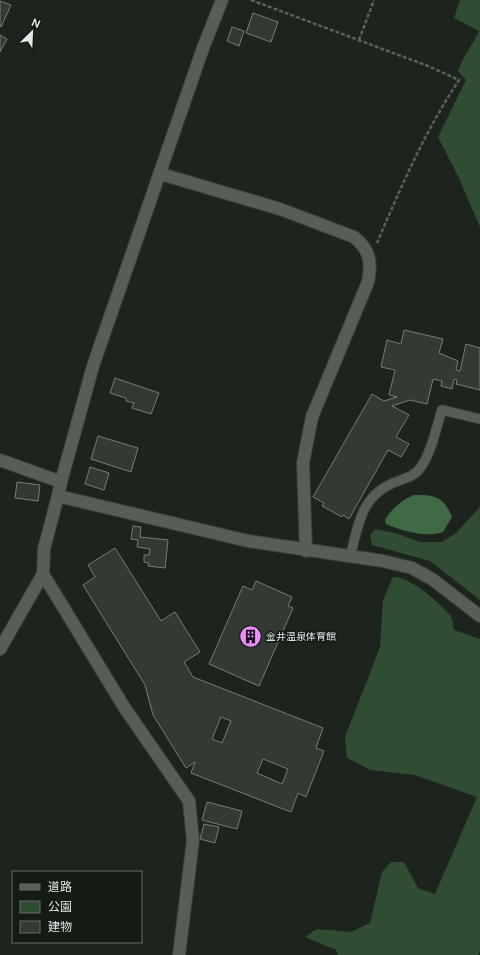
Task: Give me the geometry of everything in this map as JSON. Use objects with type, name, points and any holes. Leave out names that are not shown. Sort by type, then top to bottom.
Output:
[{"type":"street","points":[[0,649],[43,574],[44,549],[93,366],[161,174],[203,48],[222,0]]},
{"type":"street","points":[[161,174],[280,209],[347,235],[363,245],[370,256],[371,268],[368,282],[312,417],[303,463],[306,551]]},
{"type":"street","points":[[0,460],[61,482]]},
{"type":"street","points":[[58,496],[248,541],[306,551],[383,561],[412,568],[432,579],[480,616]]},
{"type":"street","points":[[43,574],[124,707],[189,801],[192,840],[179,955]]},
{"type":"lane","points":[[350,557],[360,516],[371,497],[388,485],[414,475],[421,467],[432,443],[442,410],[480,419]]},
{"type":"path","points":[[251,0],[428,66],[459,80],[440,109],[407,172],[376,246],[370,256]]},
{"type":"path","points":[[358,40],[374,0]]},
{"type":"green space","points":[[460,0],[480,0],[480,227],[459,178],[438,137],[466,80],[458,71],[479,31],[454,18]]},
{"type":"green space","points":[[480,507],[480,600],[430,561],[372,545],[370,535],[375,529],[395,533],[420,542],[442,542],[456,533]]},
{"type":"green space","points":[[393,577],[400,578],[415,585],[439,603],[450,615],[454,630],[480,639],[480,951],[478,955],[338,955],[336,950],[305,937],[317,929],[351,932],[370,923],[382,872],[391,862],[404,862],[418,888],[435,894],[477,797],[415,775],[371,770],[347,758],[345,737],[380,647],[383,600]]},
{"type":"shaded area","points":[[414,495],[433,496],[442,501],[452,517],[443,532],[436,534],[414,533],[386,524],[385,520],[387,516],[401,502]]},
{"type":"building","points":[[0,1],[11,5],[1,27],[0,26]]},
{"type":"building","points":[[253,13],[278,22],[271,42],[246,33]]},
{"type":"building","points":[[232,27],[244,31],[239,46],[227,41]]},
{"type":"building","points":[[0,35],[7,39],[0,52]]},
{"type":"building","points":[[404,330],[443,339],[439,353],[458,361],[456,370],[460,371],[466,344],[480,348],[480,390],[456,384],[457,380],[454,379],[452,389],[441,386],[442,381],[433,379],[427,404],[410,400],[392,406],[409,415],[396,437],[409,444],[401,457],[388,450],[349,519],[343,515],[342,517],[322,506],[324,503],[313,497],[372,394],[384,401],[397,397],[389,395],[395,370],[381,367],[387,340],[401,344]]},
{"type":"building","points":[[115,378],[159,393],[151,414],[132,408],[134,403],[126,401],[126,398],[110,393]]},
{"type":"building","points":[[98,436],[138,448],[131,472],[91,459]]},
{"type":"building","points":[[90,467],[109,473],[104,490],[85,484]]},
{"type":"building","points":[[17,482],[40,485],[38,501],[15,498]]},
{"type":"building","points":[[133,526],[141,527],[140,537],[168,540],[165,568],[148,566],[149,563],[144,562],[144,555],[149,555],[150,549],[137,547],[138,540],[131,539]]},
{"type":"building","points":[[115,548],[161,621],[175,612],[200,652],[184,662],[193,677],[323,728],[316,748],[324,751],[306,797],[298,793],[291,812],[191,773],[195,762],[186,768],[153,715],[145,685],[83,585],[95,577],[88,565]],"holes":[[[221,717],[231,721],[222,743],[212,739]],[[263,759],[288,769],[282,784],[257,773]]]},
{"type":"building","name":"金井温泉体育館","points":[[256,581],[292,597],[288,606],[293,608],[259,686],[209,664],[243,586],[252,590]]},
{"type":"building","points":[[207,802],[242,811],[237,829],[202,820]]},
{"type":"building","points":[[204,824],[219,827],[215,843],[200,839]]},
{"type":"place","name":"金井温泉体育館","points":[[251,636]]}]
